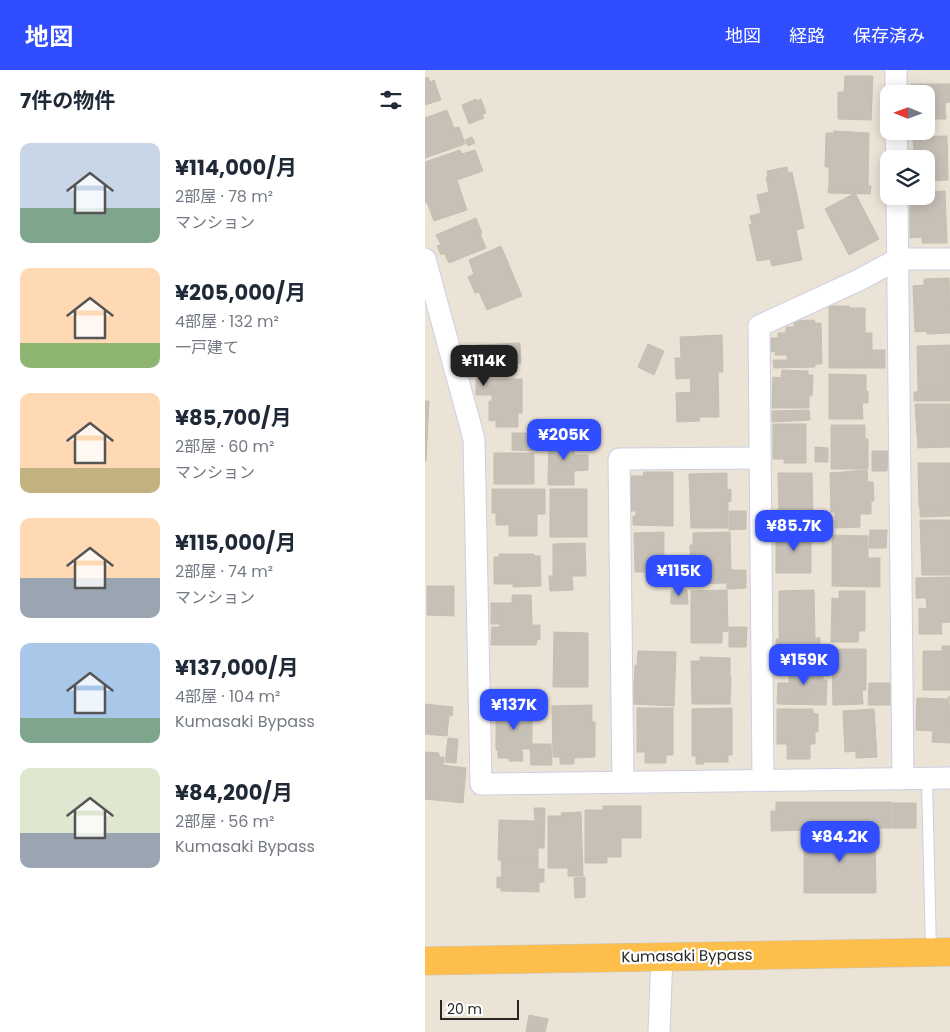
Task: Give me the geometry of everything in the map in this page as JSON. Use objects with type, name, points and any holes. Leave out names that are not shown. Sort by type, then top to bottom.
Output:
[{"type":"highway","name":"Kumasaki Bypass","points":[[425,961],[940,952]]},
{"type":"street","points":[[896,70],[896,85]]},
{"type":"street","points":[[897,205],[903,779]]},
{"type":"street","points":[[425,259],[474,439],[481,784],[950,778]]},
{"type":"street","points":[[763,780],[759,326],[898,260],[950,259]]},
{"type":"street","points":[[623,782],[619,459],[760,458]]},
{"type":"street","points":[[659,1032],[662,956]]},
{"type":"lane","points":[[927,779],[940,952]]},
{"type":"building","points":[[845,76],[873,76],[871,120],[838,119],[838,92],[844,92]]},
{"type":"building","points":[[428,77],[430,82],[434,80],[441,100],[425,105],[425,78]]},
{"type":"building","points":[[950,84],[950,102],[945,103],[946,119],[935,119],[935,85],[911,85]]},
{"type":"building","points":[[476,99],[477,101],[481,99],[486,113],[482,115],[484,118],[469,124],[462,105]]},
{"type":"building","points":[[447,110],[454,128],[459,127],[465,144],[425,158],[425,118]]},
{"type":"building","points":[[834,131],[869,133],[868,186],[829,185],[829,167],[825,167],[826,133],[834,133]]},
{"type":"building","points":[[935,136],[947,136],[948,180],[935,181],[935,150],[914,150],[913,140],[935,140]]},
{"type":"building","points":[[472,137],[475,143],[468,146],[465,140]]},
{"type":"building","points":[[460,150],[462,154],[475,150],[483,171],[457,180],[467,210],[434,221],[427,202],[425,203],[425,162]]},
{"type":"building","points":[[787,167],[788,173],[792,172],[804,228],[796,230],[802,260],[772,266],[770,259],[757,261],[749,225],[752,224],[750,216],[761,213],[757,195],[769,192],[766,177],[768,177],[767,171]]},
{"type":"building","points":[[829,185],[871,186],[870,194],[828,193]]},
{"type":"building","points":[[945,191],[947,243],[922,243],[922,237],[910,238],[910,205],[935,205],[935,192]]},
{"type":"building","points":[[855,193],[879,239],[849,255],[825,209]]},
{"type":"building","points":[[476,218],[486,248],[449,263],[444,253],[441,255],[437,246],[441,245],[436,235]]},
{"type":"building","points":[[501,246],[522,296],[487,310],[479,292],[475,293],[468,277],[474,274],[469,260]]},
{"type":"building","points":[[949,278],[950,333],[927,334],[927,331],[915,332],[913,286],[924,285],[924,279]]},
{"type":"building","points":[[829,306],[865,308],[865,333],[872,333],[872,350],[866,350],[866,368],[829,368]]},
{"type":"building","points":[[814,320],[815,323],[821,323],[822,364],[815,364],[815,367],[774,368],[773,360],[787,360],[787,355],[775,355],[775,351],[771,352],[771,338],[778,338],[778,333],[786,333],[786,327],[794,327],[794,321]]},
{"type":"building","points":[[722,335],[723,372],[718,372],[719,417],[699,417],[700,421],[677,422],[676,393],[691,392],[690,378],[676,379],[675,358],[681,358],[680,337]]},
{"type":"building","points":[[520,343],[521,363],[479,365],[478,345]]},
{"type":"building","points":[[648,344],[664,351],[654,375],[638,367]]},
{"type":"building","points":[[950,345],[950,392],[918,392],[917,346]]},
{"type":"building","points":[[866,350],[885,350],[885,368],[866,368]]},
{"type":"building","points":[[782,370],[808,371],[808,375],[813,375],[812,396],[809,396],[809,408],[772,408],[773,377],[781,378]]},
{"type":"building","points":[[829,374],[866,375],[868,403],[862,403],[863,419],[829,419]]},
{"type":"building","points":[[476,379],[492,379],[492,395],[476,395]]},
{"type":"building","points":[[492,379],[522,379],[522,413],[518,413],[518,427],[496,427],[496,420],[489,421],[489,401],[492,401]]},
{"type":"building","points":[[914,392],[950,392],[950,401],[914,401]]},
{"type":"building","points":[[425,401],[429,401],[426,461],[425,461]]},
{"type":"building","points":[[915,404],[950,404],[950,447],[918,448]]},
{"type":"building","points":[[809,410],[810,420],[772,422],[772,411]]},
{"type":"building","points":[[564,421],[574,435],[549,435],[549,423]]},
{"type":"building","points":[[773,424],[806,424],[806,463],[784,463],[784,459],[773,459]]},
{"type":"building","points":[[831,425],[865,425],[865,439],[868,439],[868,469],[831,469]]},
{"type":"building","points":[[512,433],[532,433],[532,451],[512,450]]},
{"type":"building","points":[[549,435],[574,435],[574,455],[588,455],[588,470],[574,471],[574,485],[548,485]]},
{"type":"building","points":[[815,447],[828,448],[828,462],[815,462]]},
{"type":"building","points":[[872,451],[888,451],[887,471],[872,471]]},
{"type":"building","points":[[494,453],[534,453],[534,484],[494,484]]},
{"type":"building","points":[[918,463],[950,463],[950,506],[919,507]]},
{"type":"building","points":[[867,470],[868,482],[873,482],[874,501],[871,501],[871,514],[860,514],[860,527],[835,528],[835,512],[831,512],[830,473]]},
{"type":"building","points":[[644,472],[673,472],[673,526],[633,525],[633,516],[636,516],[636,511],[631,511],[631,476],[643,476]]},
{"type":"building","points":[[727,473],[727,490],[731,489],[731,501],[728,502],[728,528],[691,528],[689,474]]},
{"type":"building","points":[[778,473],[812,473],[813,522],[792,522],[792,515],[779,515]]},
{"type":"building","points":[[492,489],[545,489],[545,514],[537,514],[537,536],[509,536],[509,525],[496,525],[496,513],[492,513]]},
{"type":"building","points":[[550,489],[587,489],[587,537],[550,537]]},
{"type":"building","points":[[950,506],[950,516],[920,517],[920,507]]},
{"type":"building","points":[[729,511],[746,511],[746,529],[729,530]]},
{"type":"building","points":[[920,520],[950,520],[950,575],[922,575]]},
{"type":"building","points":[[775,522],[813,522],[813,530],[775,530]]},
{"type":"building","points":[[870,530],[887,530],[886,548],[869,548]]},
{"type":"building","points":[[811,531],[811,573],[776,573],[776,532]]},
{"type":"building","points":[[664,532],[664,578],[646,578],[646,572],[635,572],[634,533]]},
{"type":"building","points":[[730,532],[731,570],[726,570],[727,583],[689,584],[689,572],[691,572],[690,545],[693,545],[693,533]]},
{"type":"building","points":[[832,535],[868,536],[868,558],[880,558],[880,587],[832,586]]},
{"type":"building","points":[[585,543],[586,576],[572,576],[573,590],[550,591],[549,576],[553,576],[553,544]]},
{"type":"building","points":[[499,554],[534,554],[534,556],[540,556],[541,586],[513,587],[513,584],[494,584],[494,557],[499,557]]},
{"type":"building","points":[[726,570],[746,570],[746,588],[727,589]]},
{"type":"building","points":[[950,577],[950,622],[941,623],[942,634],[919,634],[919,608],[927,609],[926,598],[916,598],[916,578]]},
{"type":"building","points":[[427,586],[454,586],[454,616],[427,615]]},
{"type":"building","points":[[687,590],[688,604],[671,604],[671,591]]},
{"type":"building","points":[[727,590],[728,631],[722,632],[722,643],[691,643],[691,591]]},
{"type":"building","points":[[814,590],[815,638],[779,639],[779,591]]},
{"type":"building","points":[[839,591],[865,591],[865,631],[859,631],[858,642],[831,642],[832,598],[839,599]]},
{"type":"building","points":[[512,595],[531,595],[532,625],[540,625],[540,639],[537,640],[536,645],[491,645],[492,627],[500,627],[500,603],[512,603]]},
{"type":"building","points":[[491,603],[500,603],[500,624],[491,624]]},
{"type":"building","points":[[729,627],[747,627],[746,647],[729,647]]},
{"type":"building","points":[[554,632],[588,633],[588,687],[553,687]]},
{"type":"building","points":[[820,638],[820,646],[776,647],[776,639]]},
{"type":"building","points":[[942,646],[950,646],[950,690],[923,690],[923,651],[942,651]]},
{"type":"building","points":[[833,648],[833,661],[779,662],[779,649]]},
{"type":"building","points":[[836,649],[866,649],[866,690],[862,690],[863,704],[833,705],[832,663],[837,663]]},
{"type":"building","points":[[638,651],[676,652],[674,706],[633,704],[635,665],[637,666]]},
{"type":"building","points":[[700,657],[730,658],[730,704],[692,704],[691,661],[700,661]]},
{"type":"building","points":[[789,665],[823,665],[823,680],[827,680],[826,705],[777,704],[778,683],[789,683]]},
{"type":"building","points":[[869,683],[890,683],[890,705],[868,705]]},
{"type":"building","points":[[949,696],[950,743],[932,742],[933,731],[916,730],[917,698],[949,699]]},
{"type":"building","points":[[425,704],[453,707],[452,716],[449,715],[447,736],[425,734]]},
{"type":"building","points":[[532,705],[532,749],[522,749],[523,761],[509,761],[509,758],[498,758],[498,750],[496,750],[496,706]]},
{"type":"building","points":[[592,705],[592,722],[595,722],[595,757],[574,758],[574,764],[560,764],[560,757],[553,757],[552,706]]},
{"type":"building","points":[[637,708],[673,708],[673,755],[666,755],[666,763],[645,763],[645,752],[637,752]]},
{"type":"building","points":[[732,708],[732,755],[728,755],[728,762],[696,764],[696,756],[692,756],[692,709]]},
{"type":"building","points":[[777,709],[813,709],[813,713],[818,714],[818,732],[815,732],[815,744],[810,744],[810,759],[787,759],[787,744],[777,744]]},
{"type":"building","points":[[874,709],[877,757],[856,758],[856,751],[845,752],[843,711]]},
{"type":"building","points":[[448,738],[458,739],[456,763],[445,762]]},
{"type":"building","points":[[533,744],[551,744],[552,765],[531,765],[530,749],[532,749]]},
{"type":"building","points":[[425,752],[439,753],[439,757],[444,757],[443,765],[466,768],[463,803],[425,799]]},
{"type":"building","points":[[776,802],[891,802],[891,828],[867,828],[867,833],[811,833],[811,830],[771,831],[771,811],[776,811]]},
{"type":"building","points":[[892,803],[916,803],[916,828],[892,828]]},
{"type":"building","points":[[603,806],[641,806],[641,838],[621,838],[621,857],[607,857],[607,863],[585,863],[585,810],[603,810]]},
{"type":"building","points":[[534,808],[545,808],[544,848],[538,848],[538,860],[498,860],[499,820],[535,821]]},
{"type":"building","points":[[581,812],[583,876],[568,876],[568,868],[548,868],[548,816],[562,816],[561,813]]},
{"type":"building","points":[[875,833],[876,893],[804,893],[804,834]]},
{"type":"building","points":[[501,859],[538,860],[538,869],[544,869],[544,882],[539,882],[539,892],[501,891],[501,888],[497,888],[497,877],[502,877]]},
{"type":"building","points":[[585,877],[585,897],[575,898],[574,878]]},
{"type":"building","points":[[529,1015],[548,1019],[545,1032],[526,1032]]}]
